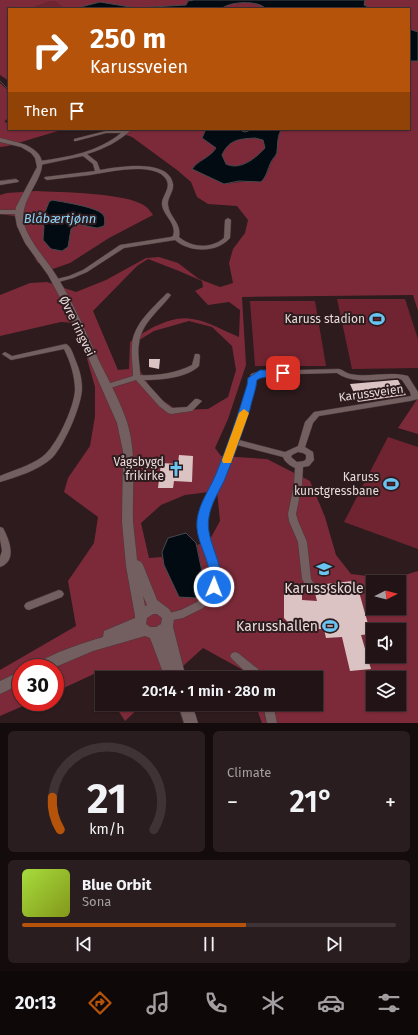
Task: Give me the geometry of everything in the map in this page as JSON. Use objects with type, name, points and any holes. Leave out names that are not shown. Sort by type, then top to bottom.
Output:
[{"type":"street","points":[[76,140],[106,132],[128,130]]},
{"type":"street","points":[[40,163],[84,154],[111,144],[128,130]]},
{"type":"street","points":[[0,140],[20,144],[29,149],[37,156],[40,163],[38,172],[19,212],[1,213]]},
{"type":"street","points":[[84,154],[95,163],[98,172]]},
{"type":"street","points":[[47,178],[98,172],[149,169],[164,173],[170,185],[166,207],[176,228],[176,237],[180,242],[190,246],[207,247],[218,245],[227,238],[228,220]]},
{"type":"street","points":[[0,183],[16,181]]},
{"type":"street","name":"Øvre ringvei","points":[[19,212],[21,226],[26,237],[55,281],[73,314],[122,423],[127,445],[128,516],[133,574],[145,625],[158,641],[168,671]]},
{"type":"street","points":[[55,281],[71,277],[85,271],[122,246],[134,243],[161,241],[176,237]]},
{"type":"street","points":[[137,377],[136,344],[138,333],[141,326],[168,295]]},
{"type":"street","points":[[0,479],[34,466],[50,456],[55,450],[72,412],[78,389],[74,368],[66,346],[11,358],[5,354]]},
{"type":"street","points":[[107,387],[137,377],[161,376],[183,372],[195,366],[198,356]]},
{"type":"street","name":"Karussveien","points":[[168,622],[200,605],[210,596],[214,587],[216,574],[205,545],[203,518],[207,503],[234,442],[252,385],[252,378],[260,373],[339,371],[343,375],[353,378],[398,376],[407,380],[414,392],[415,398],[317,414],[309,422],[301,449]]},
{"type":"street","points":[[137,377],[144,382],[164,406],[171,411],[189,409],[198,401]]},
{"type":"street","points":[[234,442],[287,455]]},
{"type":"street","points":[[301,449],[308,452],[311,457],[306,464],[299,465],[292,463],[287,458],[287,455],[290,450],[301,449]]},
{"type":"street","points":[[299,465],[299,482],[293,505],[292,518],[299,530],[303,544],[305,571],[308,584],[312,588]]},
{"type":"street","points":[[0,530],[7,548],[6,555],[0,563]]},
{"type":"street","name":"Øvre ringvei","points":[[131,547],[140,576],[152,603],[159,609]]},
{"type":"street","points":[[29,606],[58,594]]},
{"type":"street","points":[[145,625],[150,609],[159,609],[166,613],[178,671]]},
{"type":"street","points":[[60,659],[80,650],[122,636],[145,625],[163,630],[168,622]]},
{"type":"street","points":[[236,656],[253,671]]},
{"type":"street","points":[[0,688],[12,682]]},
{"type":"street","points":[[186,711],[191,723]]},
{"type":"street","points":[[269,711],[272,723]]},
{"type":"shaded area","points":[[0,0],[194,0],[188,1],[186,5],[136,8],[100,2],[77,8],[64,8],[55,1],[51,1],[33,8],[8,8],[8,80],[0,75]]},
{"type":"shaded area","points":[[365,0],[418,0],[418,32],[410,29],[410,8],[370,8],[364,5]]},
{"type":"shaded area","points":[[55,1],[65,8],[33,8]]},
{"type":"shaded area","points":[[240,3],[261,4],[265,8],[222,8],[228,5]]},
{"type":"shaded area","points":[[410,61],[418,61],[418,311],[413,295],[242,297],[246,365],[228,419],[215,448],[221,456],[267,459],[310,481],[325,517],[336,555],[351,574],[366,576],[366,615],[406,615],[405,575],[418,571],[418,723],[262,723],[258,711],[323,711],[323,671],[243,671],[203,648],[178,671],[95,671],[95,676],[94,674],[64,688],[64,659],[19,659],[76,626],[68,581],[94,543],[98,517],[64,492],[68,478],[90,446],[95,416],[95,387],[77,323],[61,322],[0,336],[0,295],[30,283],[47,282],[76,292],[106,280],[146,258],[159,257],[178,263],[199,279],[220,287],[233,283],[229,263],[233,249],[245,233],[248,220],[237,206],[208,204],[197,197],[191,182],[177,170],[132,137],[111,130],[206,130],[202,138],[216,148],[193,169],[224,184],[249,181],[266,176],[277,153],[277,144],[281,130],[410,130]],"holes":[[[148,259],[202,281],[203,287],[195,291],[208,305],[229,302],[240,310],[239,337],[198,320],[184,318],[168,321],[151,328],[130,342],[129,369],[118,370],[93,311],[137,266]],[[189,321],[212,327],[232,346],[236,370],[228,397],[208,409],[177,410],[155,395],[139,369],[136,342],[154,331]],[[217,491],[220,521],[209,541],[197,545],[205,586],[165,565],[162,557],[149,558],[141,523],[161,505],[185,495]]]},
{"type":"shaded area","points":[[0,83],[8,90],[8,118],[4,122],[8,123],[8,130],[66,130],[8,146],[0,147]]},
{"type":"shaded area","points":[[255,138],[263,140],[265,148],[257,156],[242,165],[232,166],[226,164],[222,155],[228,146],[236,141]]},
{"type":"shaded area","points":[[36,191],[124,198],[146,207],[153,215],[109,238],[70,263],[50,270],[37,262],[29,245],[24,229],[14,216],[0,214],[0,195],[7,193]],"holes":[[[49,202],[104,226],[97,228],[77,224],[71,229],[68,247],[43,241],[44,226],[38,219],[45,212]]]},
{"type":"shaded area","name":"Karuss stadion","points":[[337,299],[405,299],[418,339],[418,368],[352,369]]},
{"type":"shaded area","points":[[250,301],[315,301],[326,366],[255,366]]},
{"type":"shaded area","points":[[418,398],[418,434],[398,428]]},
{"type":"shaded area","name":"Karuss kunstgressbane","points":[[388,437],[418,447],[418,549],[344,522]]},
{"type":"shaded area","points":[[12,663],[12,711],[0,716],[0,670]]},
{"type":"shaded area","points":[[119,711],[136,711],[125,721]]},
{"type":"water","points":[[365,0],[364,5],[370,8],[265,8],[257,4],[237,3],[222,8],[136,8],[186,5],[188,1]]},
{"type":"water","points":[[100,2],[136,8],[77,8]]},
{"type":"water","points":[[410,29],[418,32],[418,61],[410,61]]},
{"type":"water","points":[[206,130],[244,130],[242,131],[245,132],[251,130],[281,130],[278,136],[277,152],[261,182],[239,181],[224,184],[192,169],[197,163],[211,154],[216,148],[202,138]],"holes":[[[250,138],[263,140],[265,148],[257,156],[242,165],[237,166],[226,164],[222,155],[232,143]]]},
{"type":"water","name":"Blåbærtjønn","points":[[52,200],[80,205],[96,210],[104,216],[104,226],[97,228],[77,224],[71,229],[68,247],[62,251],[51,249],[43,240],[44,226],[38,219],[45,212],[49,202]]},
{"type":"water","points":[[186,533],[196,543],[205,586],[196,598],[179,597],[164,565],[162,552],[168,538]]},
{"type":"building","points":[[149,359],[160,359],[159,369],[149,367]]},
{"type":"building","points":[[398,380],[406,395],[358,402],[350,384]]},
{"type":"building","name":"Vågsbygd frikirke","points":[[179,455],[193,456],[192,482],[174,481],[173,488],[158,488],[161,463],[178,464]]},
{"type":"building","name":"Karusshallen","points":[[353,581],[359,592],[368,623],[366,623],[366,634],[361,635],[366,652],[366,663],[369,663],[371,669],[350,671],[342,637],[326,638],[324,629],[295,629],[284,618],[284,591],[302,592],[302,600],[317,601],[315,593],[318,589],[317,585]]},
{"type":"waterway","points":[[0,81],[8,89]]},
{"type":"slow traffic","points":[[227,460],[244,413]]},
{"type":"place","name":"Karuss stadion","points":[[377,319]]},
{"type":"place","name":"Vågsbygd frikirke","points":[[176,469]]},
{"type":"place","name":"Karuss kunstgressbane","points":[[391,484]]},
{"type":"place","name":"Karuss skole","points":[[324,569]]},
{"type":"place","name":"Karusshallen","points":[[330,626]]},
{"type":"route","points":[[214,587],[216,574],[204,539],[203,518],[207,503],[238,433],[252,385],[252,378],[260,373],[283,373]]}]
